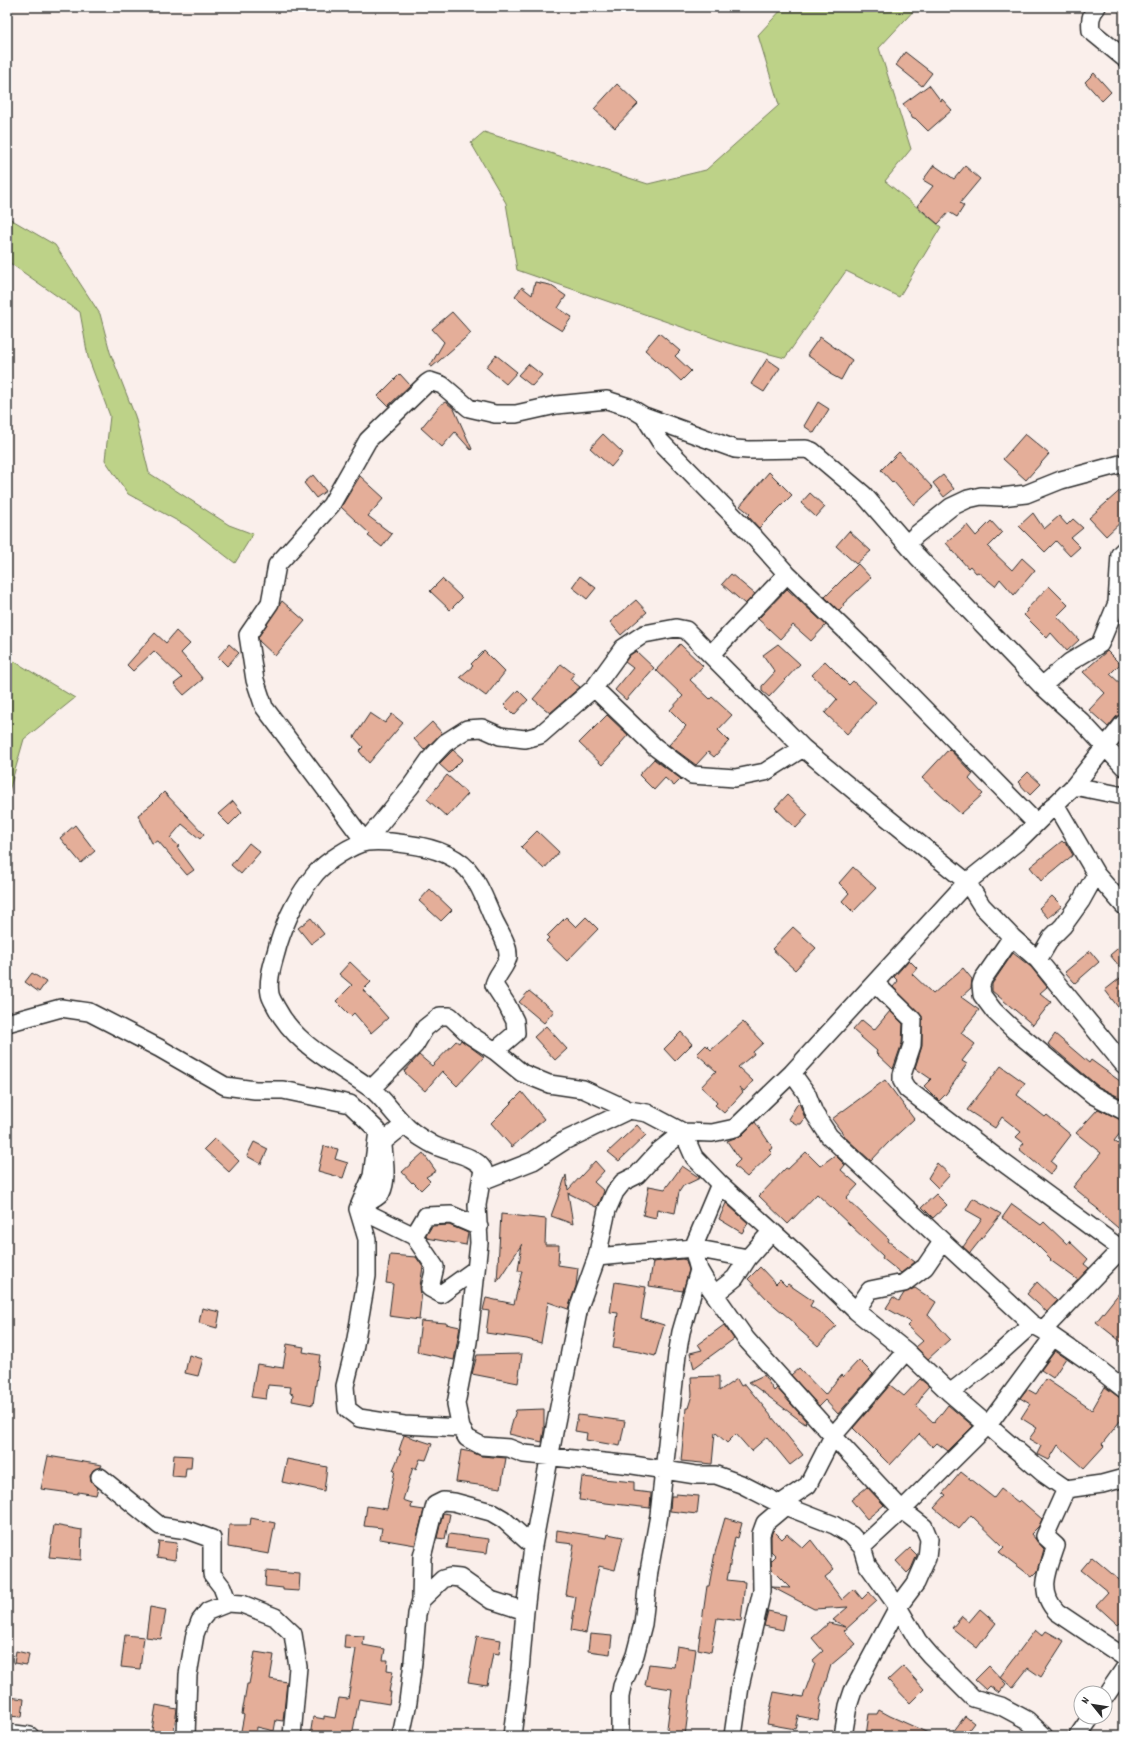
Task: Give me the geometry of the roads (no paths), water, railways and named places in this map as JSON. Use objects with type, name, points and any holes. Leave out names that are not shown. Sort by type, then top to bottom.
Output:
[{"type":"street","points":[[1097,7],[1092,14],[1090,21],[1091,31],[1124,58]]},
{"type":"street","points":[[365,842],[264,707],[255,680],[248,635],[270,603],[277,566],[331,505],[368,440],[409,398],[430,381],[442,385],[469,408],[485,413],[516,414],[556,405],[608,400],[629,407],[644,416],[736,448],[755,450],[806,449],[812,451],[864,495],[907,544],[1042,686],[1082,722],[1124,767]]},
{"type":"street","points":[[644,416],[660,441],[744,527],[787,574],[874,658],[1036,823]]},
{"type":"street","points":[[907,544],[951,507],[968,499],[981,496],[1002,497],[1026,494],[1060,480],[1124,463]]},
{"type":"street","points":[[1042,686],[1070,662],[1100,644],[1117,604],[1120,554],[1124,550]]},
{"type":"street","points":[[711,654],[787,574]]},
{"type":"street","points":[[365,842],[445,743],[467,729],[482,728],[500,736],[525,738],[540,735],[594,688],[623,648],[644,634],[676,628],[686,630],[804,748],[869,803],[967,882],[982,906],[1012,937],[1038,960],[1124,1065]]},
{"type":"street","points":[[594,688],[655,747],[692,775],[736,778],[765,772],[804,748]]},
{"type":"street","points":[[371,1089],[415,1045],[425,1028],[440,1016],[450,1016],[470,1035],[495,1051],[522,1073],[549,1084],[583,1089],[628,1110],[648,1114],[683,1132],[712,1133],[735,1128],[792,1073],[967,882],[1017,842],[1074,786],[1124,723]]},
{"type":"street","points":[[1074,786],[1124,796]]},
{"type":"street","points":[[1055,804],[1096,874],[1124,906]]},
{"type":"street","points":[[495,1051],[516,1033],[515,1021],[507,1004],[494,985],[495,979],[508,956],[507,947],[486,900],[472,875],[455,860],[428,847],[391,842],[365,842],[335,856],[318,870],[302,890],[284,929],[270,977],[270,995],[282,1020],[316,1053],[371,1089],[404,1125],[438,1148],[468,1157],[480,1164],[483,1169],[477,1205],[479,1227],[468,1342],[456,1404],[462,1428],[467,1438],[482,1446],[509,1448],[524,1454],[633,1465],[696,1475],[716,1475],[741,1484],[780,1504],[834,1524],[851,1536],[862,1547],[867,1564],[898,1607],[918,1641],[973,1698],[1001,1706],[1027,1720],[1044,1736]]},
{"type":"street","points":[[1038,960],[1051,938],[1063,926],[1081,901],[1096,874]]},
{"type":"street","points":[[1012,937],[983,979],[981,985],[982,995],[994,1011],[1093,1095],[1124,1111]]},
{"type":"street","points":[[862,1547],[902,1510],[988,1425],[1043,1330],[1123,1248],[1001,1161],[907,1089],[902,1081],[902,1074],[912,1044],[913,1020],[876,983]]},
{"type":"street","points":[[7,1024],[61,1008],[89,1012],[159,1048],[225,1086],[255,1090],[283,1090],[350,1104],[378,1131],[372,1176],[358,1209],[367,1239],[367,1276],[354,1350],[345,1386],[347,1409],[359,1418],[404,1425],[462,1428]]},
{"type":"street","points":[[792,1073],[807,1094],[814,1113],[829,1136],[942,1242],[1043,1330],[1091,1363],[1124,1389]]},
{"type":"street","points":[[482,1181],[533,1161],[564,1141],[628,1110]]},
{"type":"street","points":[[404,1125],[384,1141],[385,1173],[383,1188],[380,1194],[364,1207],[371,1215],[414,1236],[435,1267],[430,1288],[441,1294],[476,1269]]},
{"type":"street","points":[[683,1132],[694,1157],[720,1184],[856,1311],[906,1350],[950,1393],[1043,1473],[1066,1489],[1102,1484],[1124,1478]]},
{"type":"street","points":[[512,1736],[521,1664],[524,1611],[533,1546],[579,1307],[597,1257],[607,1210],[615,1192],[623,1182],[637,1175],[660,1151],[683,1132]]},
{"type":"street","points":[[720,1184],[693,1248],[699,1270],[746,1339],[902,1510],[924,1527],[929,1539],[927,1558],[916,1583],[898,1607],[853,1691],[848,1706],[843,1736]]},
{"type":"street","points":[[414,1236],[426,1216],[451,1215],[479,1227]]},
{"type":"street","points":[[714,1294],[735,1278],[748,1258],[772,1231]]},
{"type":"street","points":[[856,1311],[870,1290],[904,1283],[925,1267],[942,1242]]},
{"type":"street","points":[[597,1257],[693,1248],[748,1258]]},
{"type":"street","points":[[620,1736],[620,1697],[622,1686],[635,1655],[643,1624],[649,1571],[660,1515],[663,1470],[677,1355],[681,1332],[699,1270]]},
{"type":"street","points":[[950,1393],[992,1360],[1043,1330]]},
{"type":"street","points":[[780,1504],[808,1486],[833,1436],[906,1350]]},
{"type":"street","points":[[100,1477],[160,1526],[187,1530],[212,1539],[212,1574],[222,1587],[228,1603]]},
{"type":"street","points":[[1066,1489],[1045,1536],[1056,1546],[1045,1581],[1046,1594],[1050,1604],[1057,1612],[1124,1657]]},
{"type":"street","points":[[401,1736],[408,1695],[417,1614],[421,1600],[422,1557],[427,1531],[435,1505],[443,1501],[454,1502],[491,1512],[503,1519],[533,1546]]},
{"type":"street","points":[[733,1736],[740,1686],[762,1591],[761,1534],[764,1523],[784,1507],[780,1504]]},
{"type":"street","points":[[421,1600],[443,1579],[450,1577],[460,1578],[491,1600],[524,1611]]},
{"type":"street","points":[[186,1736],[188,1675],[194,1634],[200,1621],[208,1611],[228,1603],[242,1604],[275,1617],[292,1634],[298,1667],[292,1736]]},
{"type":"street","points":[[1113,1686],[1124,1670]]},
{"type":"street","points":[[1078,1736],[1086,1725]]},
{"type":"street","points":[[7,1732],[30,1736]]}]
